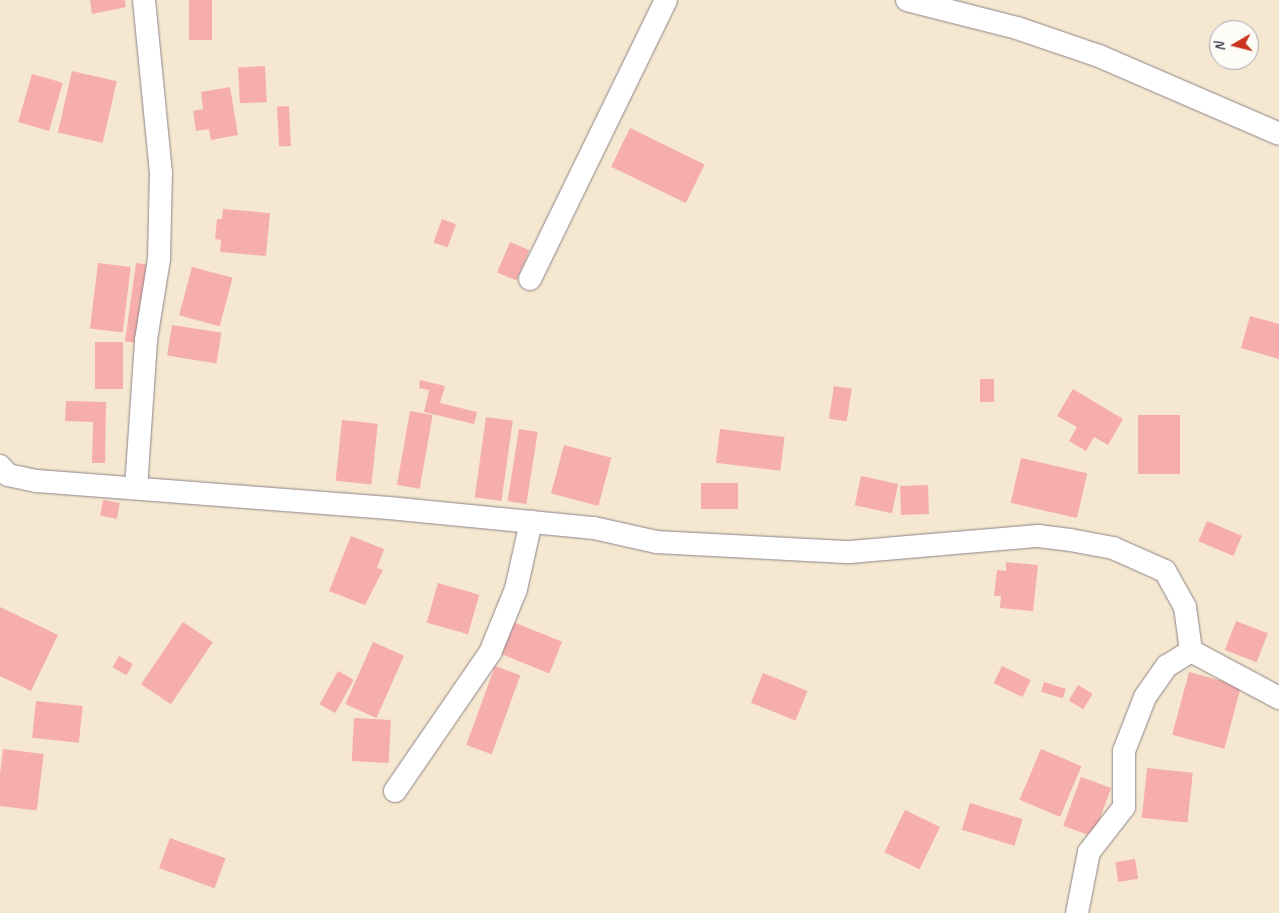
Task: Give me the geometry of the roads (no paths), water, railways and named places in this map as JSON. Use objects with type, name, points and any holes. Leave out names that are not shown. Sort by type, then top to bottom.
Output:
[{"type":"street","points":[[136,488],[146,340],[159,259],[161,173],[144,0]]},
{"type":"street","points":[[530,279],[666,0]]},
{"type":"street","points":[[907,0],[1017,28],[1099,56],[1279,134]]},
{"type":"street","points":[[0,466],[8,475],[37,481],[594,528],[656,542],[850,552],[1038,536],[1070,540],[1113,548],[1165,571],[1185,607],[1190,651]]},
{"type":"street","points":[[395,791],[490,653],[516,589],[531,522]]},
{"type":"street","points":[[1190,651],[1279,698]]},
{"type":"street","points":[[1077,913],[1089,852],[1124,807],[1124,751],[1146,697],[1167,666],[1190,651]]}]
